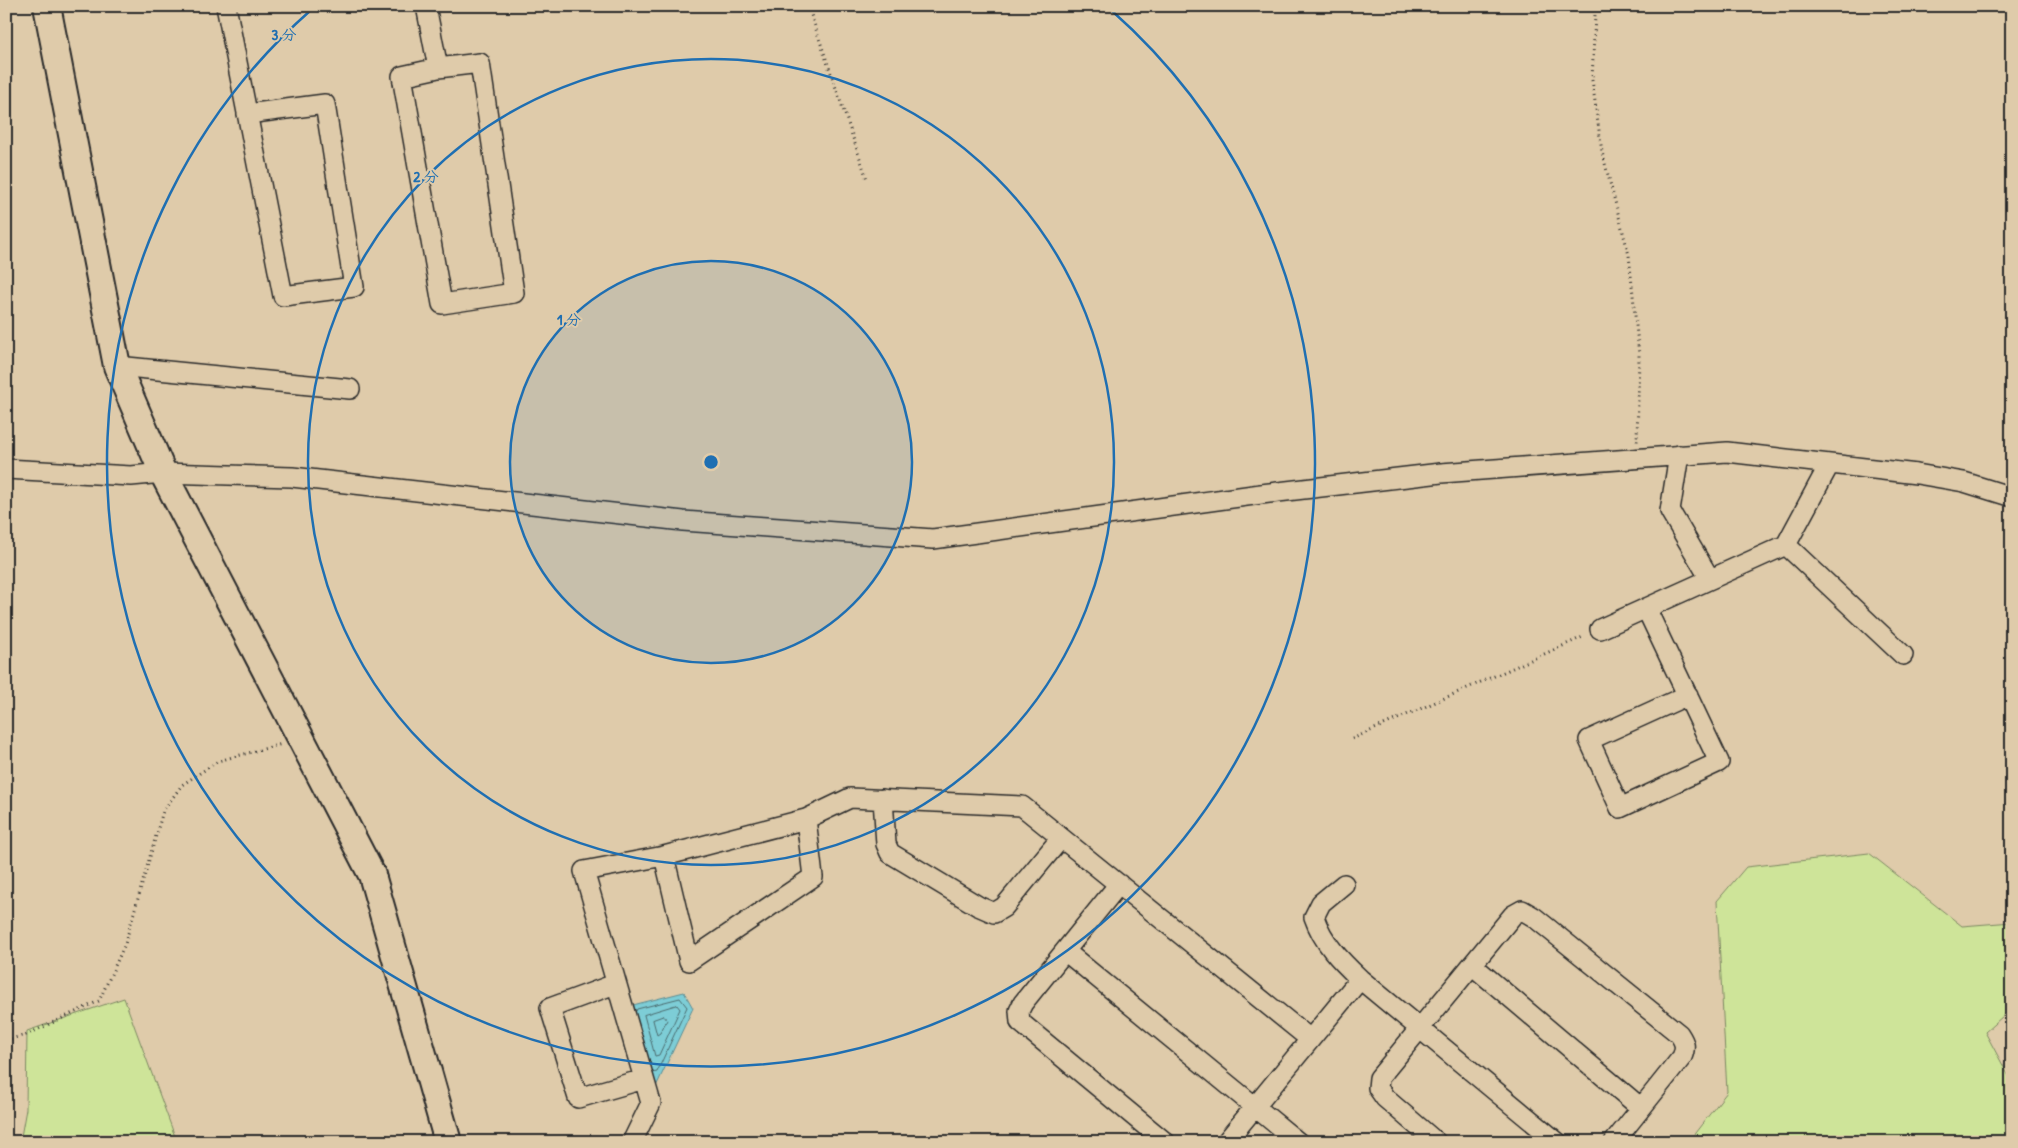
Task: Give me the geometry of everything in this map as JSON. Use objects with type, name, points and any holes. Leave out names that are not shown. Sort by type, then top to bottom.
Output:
[{"type":"street","points":[[47,6],[117,366],[163,473],[372,875],[448,1142]]},
{"type":"street","points":[[226,6],[247,114],[283,296],[354,287],[325,104],[247,114]]},
{"type":"street","points":[[426,6],[438,68]]},
{"type":"street","points":[[480,63],[514,293],[442,304],[402,76],[438,68],[480,63]]},
{"type":"street","points":[[117,366],[350,389]]},
{"type":"street","points":[[6,469],[131,476],[163,473],[292,477],[683,521],[933,538],[1270,493],[1441,474],[1727,452],[1917,474],[1964,482],[2012,497]]},
{"type":"street","points":[[1679,455],[1670,511],[1710,579]]},
{"type":"street","points":[[1600,629],[1786,545],[1829,465]]},
{"type":"street","points":[[1786,545],[1903,655]]},
{"type":"street","points":[[1646,608],[1688,696],[1719,762],[1620,808],[1590,740],[1688,696]]},
{"type":"street","points":[[632,1142],[651,1103],[615,984],[584,871],[664,856],[806,819],[850,798],[1022,806],[1310,1039]]},
{"type":"street","points":[[883,799],[886,844],[890,853],[961,897],[994,913],[1004,907],[1061,838]]},
{"type":"street","points":[[664,856],[689,961],[813,878],[806,819]]},
{"type":"street","points":[[1119,884],[1018,1011],[1020,1022],[1165,1142]]},
{"type":"street","points":[[1344,884],[1320,903],[1314,917],[1318,929],[1331,951],[1360,979],[1557,1142]]},
{"type":"street","points":[[1436,1142],[1385,1098],[1378,1088],[1380,1078],[1513,915],[1522,910],[1534,917],[1679,1034],[1684,1042],[1685,1049],[1682,1057],[1614,1142]]},
{"type":"street","points":[[1065,951],[1298,1142]]},
{"type":"street","points":[[1472,965],[1641,1108]]},
{"type":"street","points":[[1226,1142],[1360,979]]},
{"type":"street","points":[[615,984],[550,1008],[578,1098],[644,1079]]},
{"type":"path","points":[[808,6],[868,179]]},
{"type":"path","points":[[1591,6],[1595,15],[1592,80],[1602,152],[1629,255],[1639,355],[1637,458]]},
{"type":"path","points":[[1352,740],[1600,629]]},
{"type":"path","points":[[6,1040],[26,1035],[100,1001],[125,944],[163,811],[182,785],[218,761],[301,738]]},
{"type":"green space","points":[[1869,853],[1962,926],[2012,922],[2012,1008],[1985,1032],[2012,1082],[2012,1142],[1688,1142],[1727,1092],[1717,901],[1746,867]]},
{"type":"green space","points":[[124,998],[177,1142],[20,1142],[26,1109],[27,1031]]},
{"type":"water","points":[[684,992],[693,1008],[653,1093],[629,1006]]}]
